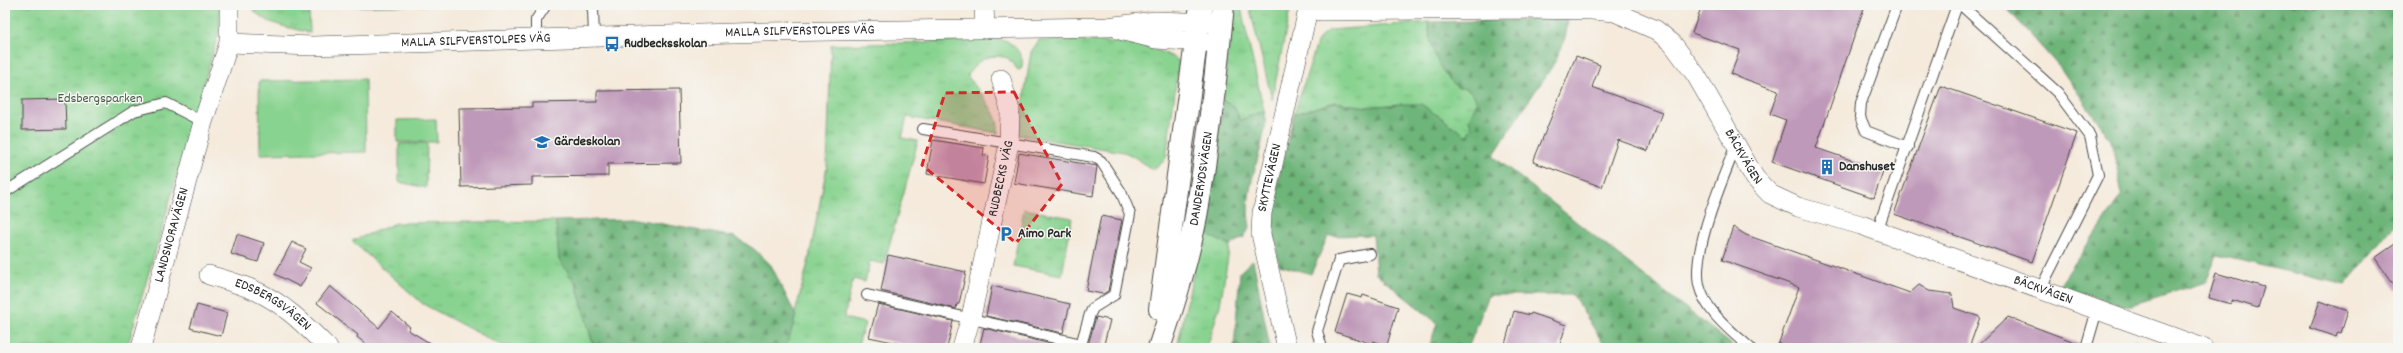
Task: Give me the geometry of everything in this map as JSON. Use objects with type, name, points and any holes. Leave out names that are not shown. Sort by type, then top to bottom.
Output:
[{"type":"main road","name":"DANDERYDSVÄGEN","points":[[1155,348],[1198,23]]},
{"type":"main road","name":"DANDERYDSVÄGEN","points":[[1158,348],[1176,297],[1194,222],[1221,24]]},
{"type":"street","name":"LANDSNORAVÄGEN","points":[[141,348],[202,122],[229,44],[229,5]]},
{"type":"street","points":[[984,5],[985,29]]},
{"type":"street","name":"BÄCKVÄGEN","points":[[1309,7],[1322,11],[1518,8],[1615,12],[1656,30],[1672,43],[1696,75],[1755,178],[1770,194],[1798,208],[1878,231],[2203,348]]},
{"type":"street","name":"SKYTTEVÄGEN","points":[[1287,348],[1261,234],[1262,212],[1309,7]]},
{"type":"street","name":"MALLA SILFVERSTOLPES VÄG","points":[[229,44],[313,46],[594,36],[1107,27],[1155,21],[1221,24]]},
{"type":"street","name":"RUDBECKS VÄG","points":[[962,348],[971,317],[1009,144],[1010,110],[1001,79]]},
{"type":"street","name":"EDSBERGSVÄGEN","points":[[209,275],[254,290],[271,299],[287,309],[328,348]]},
{"type":"lane","points":[[536,38],[536,20],[546,5]]},
{"type":"lane","points":[[590,5],[593,9],[594,36]]},
{"type":"lane","points":[[1897,5],[1861,103],[1860,117],[1866,131],[1908,147]]},
{"type":"lane","points":[[1878,231],[1957,5]]},
{"type":"lane","points":[[1961,5],[2058,93],[2090,136],[2098,175],[2040,290]]},
{"type":"lane","points":[[5,192],[134,112],[166,103],[202,122]]},
{"type":"lane","points":[[867,294],[971,317],[1081,346],[1093,308],[1114,296],[1130,214],[1121,192],[1101,161],[1094,157],[923,129]]},
{"type":"lane","points":[[1736,144],[1708,225],[1700,264],[1700,285],[1707,303],[1720,320],[1750,348]]},
{"type":"lane","points":[[1322,348],[1317,331],[1339,260],[1370,254]]},
{"type":"lane","points":[[2086,348],[2097,310]]},
{"type":"highlighted area","points":[[1014,92],[1062,184],[1016,243],[922,165],[945,93]]},
{"type":"green space","name":"Edsbergsparken","points":[[5,5],[220,5],[220,28],[127,348],[5,348]]},
{"type":"green space","points":[[80,5],[137,5],[137,6],[80,7]]},
{"type":"green space","points":[[250,5],[309,7],[310,33],[285,27],[269,21],[255,12]]},
{"type":"green space","points":[[320,5],[447,5],[320,7]]},
{"type":"green space","points":[[1249,5],[1291,5],[1272,100],[1250,9]]},
{"type":"green space","points":[[2004,5],[2398,5],[2398,221],[2345,285],[2217,255],[2206,282],[2124,307],[2059,286],[2122,194],[2111,140],[2061,69]]},
{"type":"green space","points":[[1236,8],[1241,8],[1264,111],[1240,120],[1235,108],[1223,100],[1231,19]]},
{"type":"green space","points":[[1568,19],[1564,41],[1556,60],[1493,156],[1736,348],[1606,348],[1573,295],[1489,295],[1468,348],[1429,348],[1437,323],[1376,274],[1373,235],[1328,236],[1311,274],[1279,265],[1272,223],[1272,204],[1294,114],[1335,102],[1366,107],[1421,104],[1467,136],[1472,126],[1469,120],[1477,102],[1470,91],[1458,88],[1440,66],[1433,50],[1428,22]]},
{"type":"green space","points":[[1428,22],[1431,44],[1436,54],[1447,68],[1468,88],[1477,102],[1469,120],[1472,126],[1467,137],[1438,115],[1401,104],[1366,107],[1335,102],[1294,114],[1317,43],[1323,34],[1330,30]]},
{"type":"green space","points":[[1005,40],[1019,52],[1022,60],[1021,69],[1018,70],[1008,58],[995,56],[980,61],[967,75],[992,110],[996,118],[998,133],[907,117],[902,138],[918,141],[884,264],[870,261],[865,282],[853,279],[844,318],[865,323],[857,348],[786,348],[808,263],[827,166],[831,45]]},
{"type":"green space","points":[[1039,40],[1092,41],[1131,44],[1165,53],[1179,61],[1166,158],[1153,170],[1133,156],[1124,152],[1018,135],[1031,52]]},
{"type":"green space","points":[[365,79],[366,152],[260,154],[259,81]]},
{"type":"green space","points":[[1223,100],[1232,105],[1240,120],[1264,111],[1266,119],[1251,186],[1248,213],[1250,227],[1244,237],[1230,245],[1211,237],[1203,228]]},
{"type":"green space","points":[[436,119],[437,142],[397,142],[397,120]]},
{"type":"green space","points":[[427,143],[426,188],[399,182],[399,144]]},
{"type":"green space","points":[[1024,209],[1072,218],[1062,275],[1013,266]]},
{"type":"green space","points":[[635,219],[735,237],[754,249],[771,265],[796,316],[786,348],[594,348],[576,283],[559,260],[556,221]]},
{"type":"green space","points":[[556,221],[559,260],[576,283],[594,348],[506,348],[423,304],[352,241],[396,223]]},
{"type":"green space","points":[[1203,228],[1211,237],[1230,245],[1220,305],[1207,348],[1177,348]]},
{"type":"green space","points":[[1253,260],[1270,348],[1234,348],[1240,272]]},
{"type":"green space","points":[[2134,340],[2156,348],[2133,348]]},
{"type":"building","points":[[1702,5],[1865,5],[1816,148],[1883,171],[1874,198],[1772,162],[1786,120],[1770,114],[1778,91],[1731,74],[1740,50],[1692,33]]},
{"type":"building","points":[[1576,56],[1600,65],[1592,87],[1662,112],[1648,151],[1618,140],[1602,187],[1533,162]]},
{"type":"building","points":[[1941,86],[2077,133],[2032,262],[1894,214]]},
{"type":"building","points":[[679,90],[681,163],[608,164],[608,176],[532,177],[532,185],[461,187],[459,108],[532,107],[532,103],[597,102],[597,91]]},
{"type":"building","points":[[65,99],[66,129],[22,130],[22,100]]},
{"type":"building","points":[[933,140],[984,148],[983,155],[989,156],[984,184],[927,174]]},
{"type":"building","points":[[1019,153],[1097,166],[1093,196],[1014,183]]},
{"type":"building","points":[[1101,216],[1122,220],[1108,291],[1103,294],[1086,291]]},
{"type":"building","points":[[1733,227],[1746,235],[1910,293],[1919,285],[1929,291],[1952,294],[1954,308],[1980,317],[1969,348],[1777,348],[1799,287],[1722,260]]},
{"type":"building","points":[[237,234],[264,243],[258,262],[231,254]]},
{"type":"building","points":[[292,242],[306,249],[299,262],[311,268],[300,287],[275,274]]},
{"type":"building","points":[[2398,242],[2398,291],[2375,258]]},
{"type":"building","points":[[888,255],[966,272],[959,304],[957,304],[956,309],[881,291]]},
{"type":"building","points":[[2216,273],[2264,287],[2258,308],[2232,300],[2231,304],[2209,298]]},
{"type":"building","points":[[330,286],[379,328],[392,312],[410,327],[408,330],[438,348],[371,348],[357,337],[358,335],[317,303]]},
{"type":"building","points":[[992,286],[1070,304],[1063,333],[986,316]]},
{"type":"building","points":[[1347,294],[1362,298],[1363,295],[1398,307],[1387,345],[1373,341],[1372,344],[1335,332]]},
{"type":"building","points":[[2320,301],[2348,311],[2341,333],[2338,332],[2336,337],[2310,328]]},
{"type":"building","points":[[878,304],[953,321],[947,348],[922,348],[869,337]]},
{"type":"building","points":[[197,305],[227,313],[221,336],[190,328]]},
{"type":"building","points":[[1514,311],[1530,315],[1531,313],[1566,325],[1559,348],[1504,348]]},
{"type":"building","points":[[1096,317],[1110,320],[1103,348],[1087,348]]},
{"type":"building","points":[[2008,317],[2080,344],[2080,348],[1975,348]]},
{"type":"building","points":[[984,328],[1060,346],[1060,348],[979,348]]},
{"type":"place","name":"Rudbecksskolan","points":[[612,44]]},
{"type":"place","name":"Gärdeskolan","points":[[542,142]]},
{"type":"place","name":"Danshuset","points":[[1827,167]]},
{"type":"place","name":"Aimo Park","points":[[1006,234]]}]
